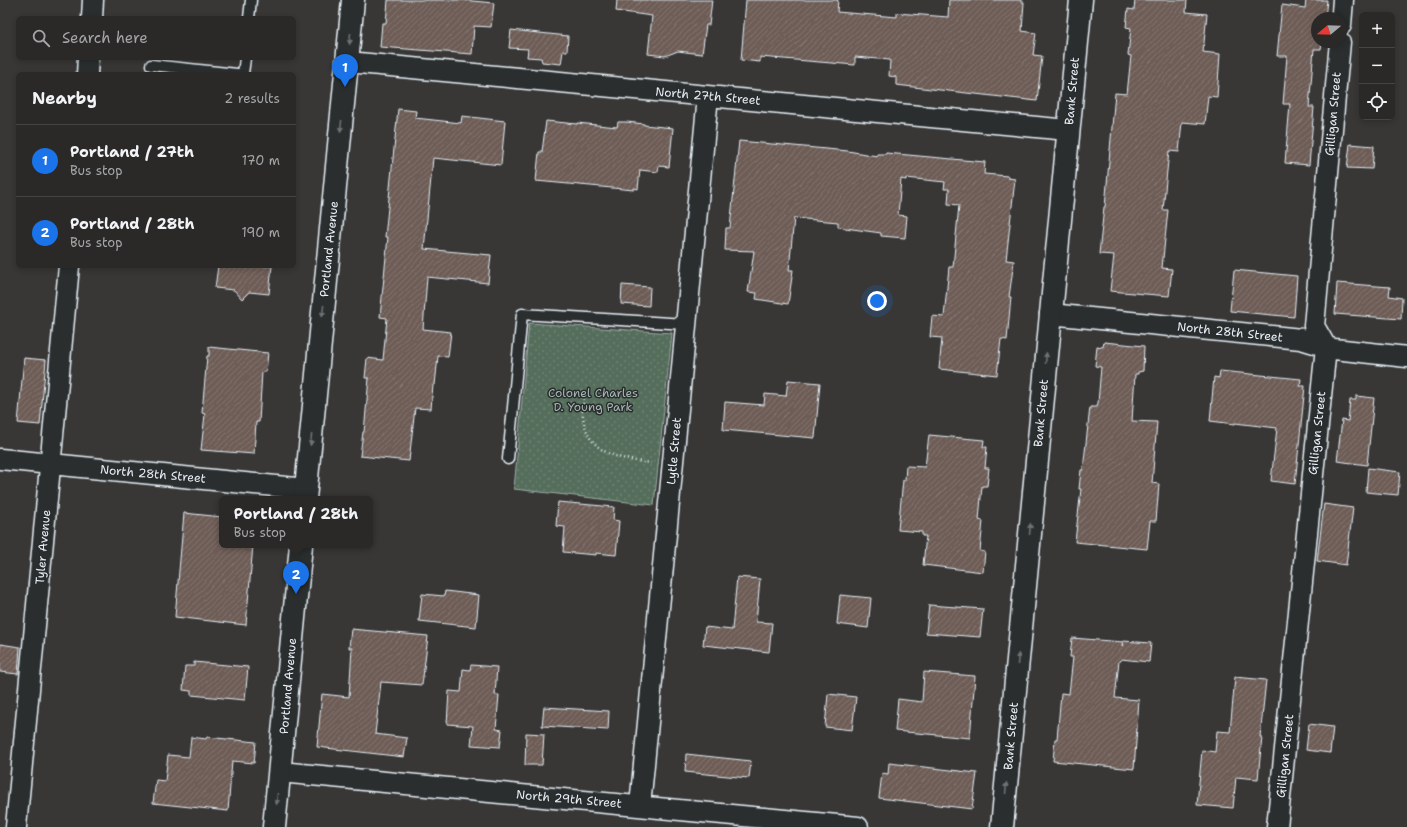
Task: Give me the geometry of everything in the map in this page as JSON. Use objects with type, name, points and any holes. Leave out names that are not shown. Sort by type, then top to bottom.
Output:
[{"type":"street","points":[[92,16],[93,0]]},
{"type":"street","name":"Portland Avenue","points":[[306,494],[353,0]]},
{"type":"street","name":"Bank Street","points":[[1002,827],[1081,0]]},
{"type":"street","points":[[1342,12],[1343,0]]},
{"type":"street","name":"Gilligan Street","points":[[1277,827],[1326,347],[1314,326],[1339,48]]},
{"type":"street","points":[[86,72],[88,60]]},
{"type":"street","name":"North 27th Street","points":[[348,62],[1068,130]]},
{"type":"street","name":"Lytle Street","points":[[640,806],[708,96]]},
{"type":"street","name":"Tyler Avenue","points":[[16,827],[69,268]]},
{"type":"street","name":"North 28th Street","points":[[1050,314],[1301,339],[1334,349],[1407,357]]},
{"type":"street","name":"North 28th Street","points":[[0,459],[306,494]]},
{"type":"street","name":"Portland Avenue","points":[[274,827],[301,548]]},
{"type":"street","name":"North 29th Street","points":[[280,772],[640,806],[806,824],[858,827]]},
{"type":"lane","points":[[249,16],[251,0]]},
{"type":"lane","points":[[243,72],[245,60]]},
{"type":"lane","points":[[151,65],[218,72]]},
{"type":"lane","points":[[508,459],[522,314],[686,324]]},
{"type":"path","points":[[585,391],[583,414],[584,424],[599,448],[611,455],[627,460],[651,463]]},
{"type":"green space","name":"Colonel Charles D. Young Park","points":[[529,323],[672,333],[654,505],[514,489]]},
{"type":"building","points":[[388,0],[462,0],[494,3],[491,27],[474,26],[472,54],[380,47],[382,23],[386,23]]},
{"type":"building","points":[[617,0],[712,0],[709,25],[706,25],[702,54],[678,51],[665,56],[648,54],[652,16],[616,11]]},
{"type":"building","points":[[746,0],[838,0],[837,12],[897,17],[897,13],[948,17],[949,0],[1021,0],[1021,2],[1024,2],[1022,31],[1036,33],[1033,55],[1042,56],[1037,101],[896,85],[896,77],[889,76],[890,60],[855,57],[855,65],[760,57],[760,62],[741,60]]},
{"type":"building","points":[[1135,0],[1187,0],[1186,12],[1207,14],[1203,52],[1220,54],[1217,97],[1208,96],[1205,124],[1182,122],[1179,152],[1169,151],[1163,210],[1168,210],[1162,268],[1172,269],[1169,296],[1110,291],[1114,255],[1099,254],[1105,207],[1115,93],[1127,94],[1131,56],[1128,55],[1131,28],[1126,27],[1128,9],[1134,10]]},
{"type":"building","points":[[1306,0],[1327,0],[1326,12],[1311,12],[1311,48],[1321,48],[1314,49],[1309,107],[1314,107],[1309,165],[1285,163],[1290,104],[1283,104],[1287,56],[1277,56],[1282,5],[1305,8]]},
{"type":"building","points":[[511,30],[568,36],[567,51],[563,51],[561,64],[542,62],[541,58],[527,57],[528,49],[509,48]]},
{"type":"building","points":[[398,109],[416,111],[415,118],[461,123],[462,116],[505,121],[501,165],[433,158],[424,249],[491,255],[488,283],[427,277],[423,329],[451,332],[448,357],[438,356],[431,409],[415,408],[409,461],[360,456],[364,432],[369,378],[365,378],[367,358],[383,360],[387,318],[380,317],[388,237],[385,237]]},
{"type":"building","points":[[546,121],[617,127],[618,122],[627,122],[673,128],[669,167],[659,166],[658,172],[640,170],[638,189],[634,188],[634,190],[536,181],[539,152],[542,152]]},
{"type":"building","points":[[739,141],[848,151],[877,156],[877,154],[886,153],[985,162],[984,174],[1008,176],[1008,178],[1015,179],[1006,260],[1014,261],[1009,297],[1011,297],[1007,340],[1001,339],[997,375],[939,369],[942,338],[930,337],[932,316],[944,317],[949,267],[953,267],[959,205],[948,204],[949,189],[944,189],[945,182],[906,178],[906,180],[901,179],[898,215],[907,216],[905,238],[881,236],[881,233],[838,227],[838,222],[794,218],[789,270],[793,270],[788,304],[756,299],[757,293],[748,292],[754,251],[725,250],[726,228],[730,228]]},
{"type":"building","points":[[1350,144],[1374,146],[1372,169],[1347,168]]},
{"type":"building","points":[[218,268],[272,268],[269,294],[249,292],[242,299],[234,290],[215,288]]},
{"type":"building","points":[[1234,270],[1297,276],[1294,317],[1230,311]]},
{"type":"building","points":[[1337,283],[1390,287],[1389,296],[1402,298],[1401,319],[1335,314]]},
{"type":"building","points":[[622,285],[650,287],[649,306],[621,304]]},
{"type":"building","points":[[1104,342],[1144,346],[1143,371],[1135,374],[1132,421],[1157,422],[1152,483],[1159,484],[1156,521],[1150,521],[1147,549],[1075,542],[1081,489],[1079,489],[1081,470],[1083,470],[1090,407],[1097,407],[1098,403],[1101,367],[1095,366],[1097,346],[1103,347]]},
{"type":"building","points":[[209,347],[268,353],[266,372],[262,372],[259,422],[256,422],[254,454],[201,450],[205,414],[202,413]]},
{"type":"building","points":[[24,358],[46,360],[40,425],[18,423]]},
{"type":"building","points":[[1220,371],[1301,379],[1300,386],[1305,386],[1295,484],[1271,481],[1277,428],[1210,421],[1214,377],[1219,378]]},
{"type":"building","points":[[788,380],[820,383],[815,438],[723,430],[725,402],[764,405],[765,394],[786,396]]},
{"type":"building","points":[[1356,396],[1374,398],[1367,465],[1337,461],[1342,420],[1348,421],[1350,400],[1356,400]]},
{"type":"building","points":[[929,435],[984,440],[983,447],[987,447],[985,468],[989,468],[987,486],[982,486],[979,520],[983,521],[980,551],[985,552],[983,572],[923,565],[926,536],[922,536],[922,532],[898,530],[903,480],[905,480],[906,466],[925,467]]},
{"type":"building","points":[[1368,468],[1400,472],[1398,495],[1366,492]]},
{"type":"building","points":[[558,502],[614,507],[613,520],[619,521],[616,555],[563,552],[565,527],[556,526]]},
{"type":"building","points":[[1324,504],[1353,508],[1346,565],[1317,561]]},
{"type":"building","points":[[184,513],[219,517],[219,548],[253,548],[246,625],[175,617]]},
{"type":"building","points":[[737,577],[760,579],[756,622],[772,623],[769,652],[703,645],[705,627],[732,630]]},
{"type":"building","points":[[445,591],[479,595],[476,627],[419,621],[422,594],[444,596]]},
{"type":"building","points":[[840,595],[871,598],[868,628],[837,624]]},
{"type":"building","points":[[929,605],[983,609],[980,637],[926,633]]},
{"type":"building","points":[[351,629],[428,636],[422,685],[381,682],[375,734],[407,738],[404,757],[317,747],[322,694],[349,697],[352,648],[349,648]]},
{"type":"building","points":[[1072,638],[1151,643],[1149,662],[1121,659],[1121,661],[1119,661],[1115,698],[1139,700],[1134,769],[1053,761],[1055,739],[1057,739],[1061,693],[1069,694],[1073,657],[1070,657]]},
{"type":"building","points":[[0,644],[20,647],[18,674],[0,672]]},
{"type":"building","points":[[194,662],[248,667],[245,700],[191,695],[191,691],[183,690],[185,666],[194,666]]},
{"type":"building","points":[[471,665],[497,667],[495,695],[499,695],[496,729],[502,730],[500,747],[471,745],[473,726],[447,724],[449,691],[461,692],[463,669],[470,670]]},
{"type":"building","points":[[924,672],[975,676],[970,738],[895,731],[898,699],[922,702]]},
{"type":"building","points":[[1235,677],[1266,680],[1260,737],[1262,737],[1258,779],[1236,777],[1233,808],[1197,805],[1202,750],[1215,752],[1217,731],[1230,732]]},
{"type":"building","points":[[828,694],[856,697],[852,730],[825,727]]},
{"type":"building","points":[[544,707],[609,711],[608,730],[542,726]]},
{"type":"building","points":[[1309,724],[1333,727],[1330,753],[1306,750]]},
{"type":"building","points":[[526,733],[544,734],[542,765],[525,765]]},
{"type":"building","points":[[191,737],[206,739],[207,737],[256,742],[254,763],[232,761],[228,811],[153,803],[156,780],[165,781],[168,755],[189,757]]},
{"type":"building","points":[[686,754],[751,761],[749,778],[685,772]]},
{"type":"building","points":[[889,763],[977,773],[972,809],[879,798],[882,773],[888,774]]},
{"type":"place","name":"Portland / 27th","points":[[345,87]]},
{"type":"place","name":"Portland / 28th","points":[[296,594]]}]
